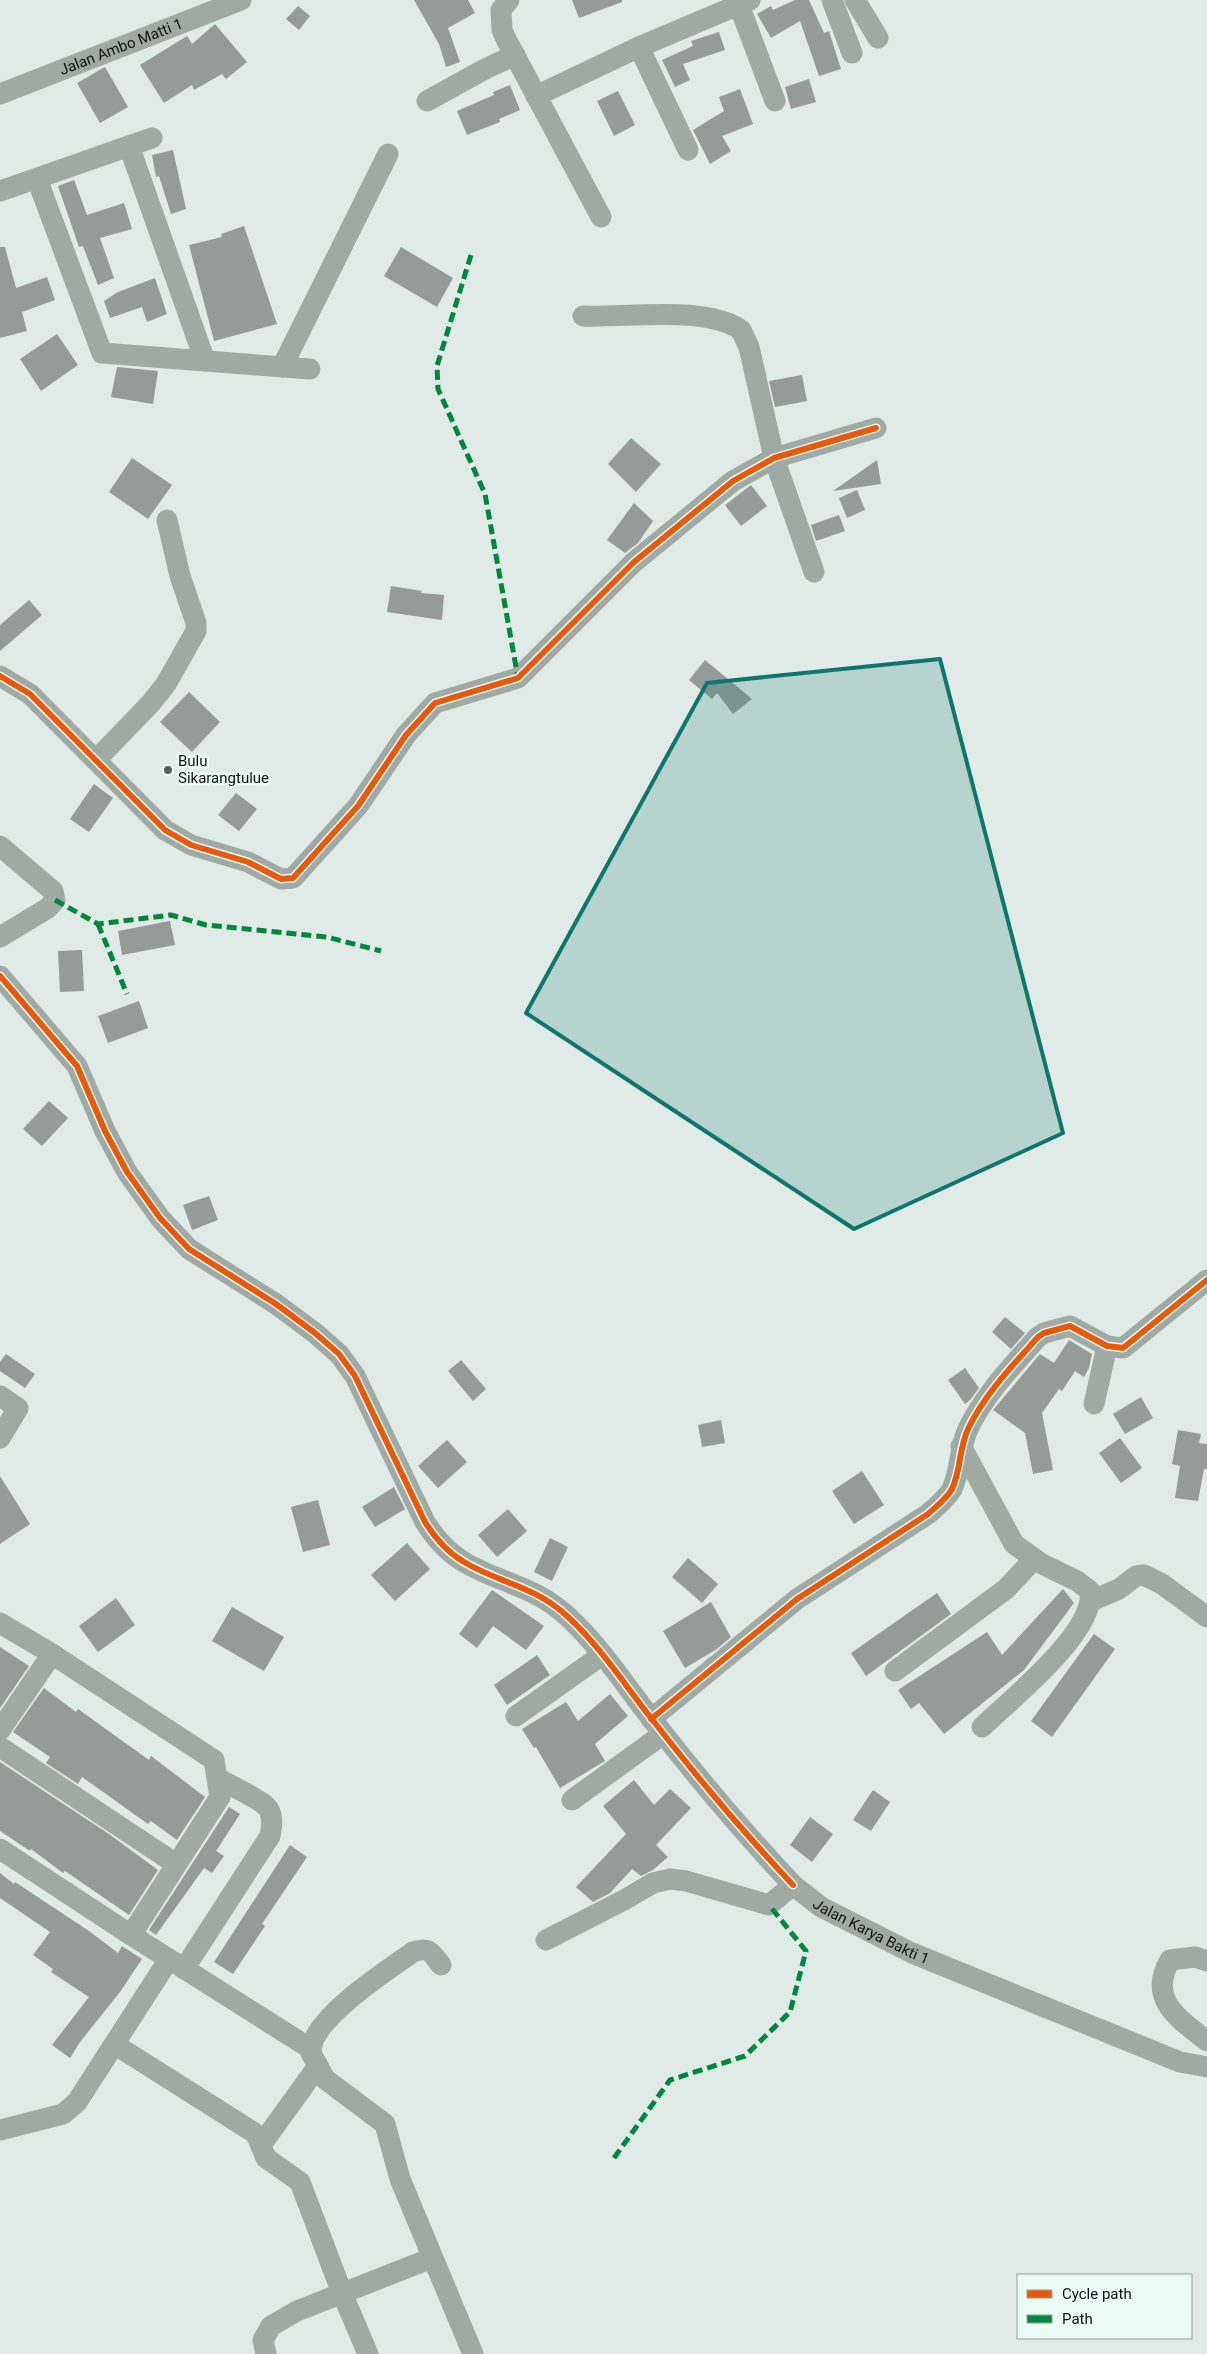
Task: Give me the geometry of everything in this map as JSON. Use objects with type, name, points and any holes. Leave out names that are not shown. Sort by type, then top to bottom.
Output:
[{"type":"street","points":[[509,0],[501,10],[502,30],[601,217]]},
{"type":"street","points":[[832,0],[852,53]]},
{"type":"street","points":[[855,0],[878,38]]},
{"type":"street","name":"Jalan Ambo Matti 1","points":[[0,94],[227,2]]},
{"type":"street","points":[[536,96],[639,47],[745,2],[775,101]]},
{"type":"street","points":[[639,47],[688,150]]},
{"type":"street","points":[[427,101],[485,68],[515,54]]},
{"type":"street","points":[[0,191],[152,138]]},
{"type":"street","points":[[129,146],[205,361]]},
{"type":"street","points":[[282,367],[388,154]]},
{"type":"street","points":[[37,179],[102,353],[310,370]]},
{"type":"street","points":[[583,316],[656,314],[719,319],[742,330],[749,347],[774,458],[814,572]]},
{"type":"street","points":[[0,676],[30,694],[154,820],[180,840],[248,862],[281,879],[293,878],[358,806],[406,735],[435,703],[518,678],[634,562],[733,481],[774,458],[876,428]]},
{"type":"street","points":[[96,760],[151,703],[166,684],[196,631],[196,623],[180,576],[168,520]]},
{"type":"street","points":[[0,846],[53,891],[55,900],[48,908],[0,937]]},
{"type":"street","name":"Jalan Karya Bakti 1","points":[[0,976],[77,1066],[105,1131],[127,1172],[160,1218],[189,1249],[276,1304],[339,1354],[355,1376],[425,1522],[435,1537],[446,1549],[465,1562],[541,1595],[567,1616],[602,1655],[657,1726],[763,1853],[793,1886],[821,1907],[912,1953],[1180,2062],[1207,2067]]},
{"type":"street","points":[[572,1800],[657,1726],[797,1598],[928,1514],[951,1490],[961,1446],[974,1416],[1010,1368],[1038,1337],[1070,1326],[1107,1346],[1123,1348],[1207,1280]]},
{"type":"street","points":[[1094,1404],[1107,1346]]},
{"type":"street","points":[[0,1396],[18,1408],[0,1438]]},
{"type":"street","points":[[961,1446],[1014,1544],[1034,1559],[1076,1581],[1090,1591],[1091,1601],[1073,1634],[1056,1657],[982,1727]]},
{"type":"street","points":[[895,1671],[1006,1589],[1034,1559]]},
{"type":"street","points":[[1091,1601],[1119,1589],[1136,1576],[1144,1575],[1162,1584],[1207,1617]]},
{"type":"street","points":[[0,1623],[52,1654],[214,1760],[220,1797],[131,1935]]},
{"type":"street","points":[[0,1730],[52,1654]]},
{"type":"street","points":[[516,1716],[602,1655]]},
{"type":"street","points":[[0,1747],[176,1864]]},
{"type":"street","points":[[0,2130],[63,2114],[77,2102],[114,2044],[177,1964],[270,1836],[272,1817],[266,1806],[218,1778]]},
{"type":"street","points":[[0,1849],[177,1964],[314,2057],[325,2079],[385,2124],[400,2180],[473,2354]]},
{"type":"street","points":[[546,1940],[624,1900],[653,1882],[670,1879],[686,1881],[769,1905],[793,1886]]},
{"type":"street","points":[[260,2145],[314,2057],[321,2029],[334,2011],[413,1952],[423,1948],[428,1950],[441,1965]]},
{"type":"street","points":[[1207,1961],[1194,1957],[1170,1960],[1162,1981],[1163,1992],[1168,2006],[1176,2017],[1207,2041]]},
{"type":"street","points":[[114,2044],[256,2134],[266,2158],[300,2182],[342,2293],[368,2354]]},
{"type":"street","points":[[266,2354],[263,2340],[270,2326],[297,2311],[432,2258]]},
{"type":"highlighted area","points":[[940,659],[1063,1133],[854,1229],[526,1013],[707,683]]},
{"type":"building","points":[[414,0],[468,0],[475,13],[448,28],[460,62],[446,67],[439,44]]},
{"type":"building","points":[[572,0],[622,0],[622,2],[579,18]]},
{"type":"building","points":[[795,0],[809,0],[824,33],[829,31],[841,69],[819,76],[800,21],[771,38],[757,14],[771,6],[773,10]]},
{"type":"building","points":[[298,6],[310,16],[299,30],[286,19]]},
{"type":"building","points":[[215,24],[247,62],[226,79],[222,74],[194,90],[192,85],[164,103],[140,65],[187,36],[192,44]]},
{"type":"building","points":[[719,32],[725,50],[683,64],[690,80],[675,87],[662,60],[693,46],[691,41]]},
{"type":"building","points":[[105,67],[128,107],[100,123],[77,83]]},
{"type":"building","points":[[809,79],[816,102],[791,109],[785,87]]},
{"type":"building","points":[[510,85],[520,110],[499,119],[500,122],[467,135],[457,111],[494,95],[493,92]]},
{"type":"building","points":[[740,89],[753,124],[722,136],[731,151],[710,164],[693,130],[724,111],[719,97]]},
{"type":"building","points":[[618,91],[635,125],[614,136],[597,101]]},
{"type":"building","points":[[173,150],[186,209],[171,214],[159,176],[156,177],[152,155]]},
{"type":"building","points":[[74,180],[87,215],[124,203],[132,229],[100,238],[114,278],[98,285],[83,246],[79,247],[58,186]]},
{"type":"building","points":[[244,226],[277,324],[214,341],[189,245],[222,237],[221,234]]},
{"type":"building","points":[[0,247],[5,247],[16,288],[47,277],[55,300],[22,312],[27,331],[0,338]]},
{"type":"building","points":[[401,247],[453,278],[437,307],[384,276]]},
{"type":"building","points":[[155,278],[167,314],[147,322],[142,307],[110,318],[104,301],[118,292]]},
{"type":"building","points":[[57,334],[78,365],[41,391],[20,359]]},
{"type":"building","points":[[117,367],[158,371],[153,404],[111,397]]},
{"type":"building","points":[[802,375],[807,401],[775,407],[769,381]]},
{"type":"building","points":[[631,438],[661,464],[636,492],[608,464]]},
{"type":"building","points":[[132,458],[172,485],[148,519],[109,492]]},
{"type":"building","points":[[877,460],[881,484],[833,491]]},
{"type":"building","points":[[751,485],[767,506],[741,526],[725,505]]},
{"type":"building","points":[[857,490],[865,510],[847,518],[839,498]]},
{"type":"building","points":[[634,503],[653,521],[638,543],[625,553],[607,540]]},
{"type":"building","points":[[839,515],[845,531],[816,541],[811,525]]},
{"type":"building","points":[[391,586],[422,591],[421,593],[444,595],[442,620],[387,612]]},
{"type":"building","points":[[29,600],[42,615],[0,651],[0,625]]},
{"type":"building","points":[[705,660],[752,699],[733,714],[717,693],[712,699],[689,680]]},
{"type":"building","points":[[189,692],[220,722],[192,752],[160,722]]},
{"type":"building","points":[[94,784],[113,798],[89,832],[70,819]]},
{"type":"building","points":[[236,793],[257,809],[239,831],[218,815]]},
{"type":"building","points":[[170,921],[175,945],[122,955],[118,931]]},
{"type":"building","points":[[82,950],[84,991],[60,992],[58,951]]},
{"type":"building","points":[[139,1001],[148,1028],[108,1043],[98,1016]]},
{"type":"building","points":[[49,1101],[68,1118],[42,1146],[23,1129]]},
{"type":"building","points":[[209,1196],[218,1220],[192,1230],[183,1205]]},
{"type":"building","points":[[1005,1317],[1025,1333],[1011,1349],[992,1332]]},
{"type":"building","points":[[1069,1340],[1092,1354],[1089,1368],[1084,1377],[1075,1371],[1062,1391],[1059,1389],[1042,1413],[1053,1470],[1033,1474],[1025,1433],[993,1410],[1040,1354],[1054,1363]]},
{"type":"building","points":[[6,1354],[35,1374],[25,1388],[0,1371],[0,1362]]},
{"type":"building","points":[[461,1360],[486,1389],[473,1401],[448,1371]]},
{"type":"building","points":[[965,1368],[979,1388],[965,1404],[948,1380]]},
{"type":"building","points":[[1141,1397],[1153,1418],[1125,1434],[1113,1414]]},
{"type":"building","points":[[721,1420],[725,1443],[702,1447],[698,1425]]},
{"type":"building","points":[[1178,1430],[1201,1434],[1199,1443],[1207,1444],[1207,1469],[1204,1469],[1198,1501],[1175,1498],[1180,1466],[1172,1464]]},
{"type":"building","points":[[1120,1438],[1142,1468],[1121,1483],[1099,1453]]},
{"type":"building","points":[[447,1440],[467,1462],[438,1488],[418,1466]]},
{"type":"building","points":[[862,1471],[884,1505],[854,1524],[832,1491]]},
{"type":"building","points":[[0,1476],[30,1524],[0,1544]]},
{"type":"building","points":[[394,1487],[405,1509],[375,1527],[362,1507]]},
{"type":"building","points":[[318,1500],[330,1545],[303,1552],[291,1507]]},
{"type":"building","points":[[508,1509],[527,1531],[497,1557],[478,1535]]},
{"type":"building","points":[[550,1538],[568,1547],[552,1581],[534,1572]]},
{"type":"building","points":[[407,1543],[430,1569],[395,1601],[371,1575]]},
{"type":"building","points":[[688,1558],[718,1584],[702,1603],[672,1577]]},
{"type":"building","points":[[1063,1589],[1074,1603],[1024,1670],[944,1734],[919,1703],[911,1709],[898,1690],[987,1632],[1002,1655]]},
{"type":"building","points":[[492,1590],[544,1626],[526,1650],[493,1626],[477,1648],[459,1634]]},
{"type":"building","points":[[937,1593],[951,1614],[866,1676],[851,1653]]},
{"type":"building","points":[[116,1598],[135,1625],[98,1652],[79,1626]]},
{"type":"building","points":[[711,1602],[731,1637],[717,1649],[685,1668],[663,1631]]},
{"type":"building","points":[[232,1607],[284,1637],[264,1671],[212,1641]]},
{"type":"building","points":[[1094,1634],[1115,1649],[1052,1737],[1031,1721]]},
{"type":"building","points":[[0,1647],[29,1666],[0,1708]]},
{"type":"building","points":[[537,1655],[550,1675],[507,1705],[494,1685]]},
{"type":"building","points":[[44,1688],[76,1712],[78,1709],[149,1760],[151,1756],[205,1797],[177,1840],[151,1821],[148,1824],[82,1777],[78,1784],[46,1763],[50,1757],[13,1732]]},
{"type":"building","points":[[610,1694],[628,1716],[595,1744],[605,1761],[560,1788],[536,1747],[534,1748],[522,1729],[566,1702],[578,1721]]},
{"type":"building","points":[[0,1762],[109,1834],[158,1870],[129,1915],[65,1871],[63,1873],[31,1849],[30,1851],[0,1831]]},
{"type":"building","points":[[634,1780],[654,1805],[670,1789],[691,1808],[656,1845],[668,1857],[653,1870],[641,1876],[632,1869],[610,1893],[593,1902],[576,1887],[626,1834],[603,1806]]},
{"type":"building","points":[[873,1790],[890,1802],[871,1831],[853,1820]]},
{"type":"building","points":[[229,1807],[240,1814],[216,1851],[224,1856],[212,1873],[204,1868],[156,1935],[149,1930]]},
{"type":"building","points":[[810,1817],[833,1834],[812,1862],[790,1845]]},
{"type":"building","points":[[290,1845],[307,1857],[262,1924],[265,1926],[233,1974],[214,1962]]},
{"type":"building","points":[[0,1873],[14,1884],[15,1882],[89,1931],[118,1953],[122,1946],[142,1959],[120,1992],[80,2042],[70,2058],[52,2045],[89,1997],[51,1972],[53,1969],[33,1955],[50,1932],[0,1898]]},
{"type":"marked path","points":[[471,255],[437,366],[438,389],[485,494],[518,678]]},
{"type":"marked path","points":[[55,900],[98,924],[171,915],[206,925],[327,937],[381,951]]},
{"type":"marked path","points":[[98,924],[127,994]]},
{"type":"marked path","points":[[614,2158],[670,2080],[745,2056],[790,2012],[806,1951],[769,1905]]},
{"type":"cycle path","points":[[0,676],[30,694],[165,830],[191,845],[248,862],[281,879],[293,878],[358,806],[406,735],[435,703],[518,678],[634,562],[733,481],[774,458],[876,428]]},
{"type":"cycle path","points":[[0,976],[77,1066],[105,1131],[127,1172],[160,1218],[189,1249],[276,1304],[315,1333],[339,1354],[355,1376],[425,1522],[437,1539],[452,1554],[464,1562],[530,1591],[555,1606],[567,1616],[601,1652],[703,1782],[756,1845],[793,1885]]},
{"type":"cycle path","points":[[651,1719],[797,1599],[928,1514],[941,1502],[950,1492],[955,1482],[965,1436],[982,1404],[1038,1337],[1044,1333],[1070,1326],[1107,1346],[1123,1348],[1207,1280]]},
{"type":"place","name":"Bulu Sikarangtulue","points":[[168,770]]}]
